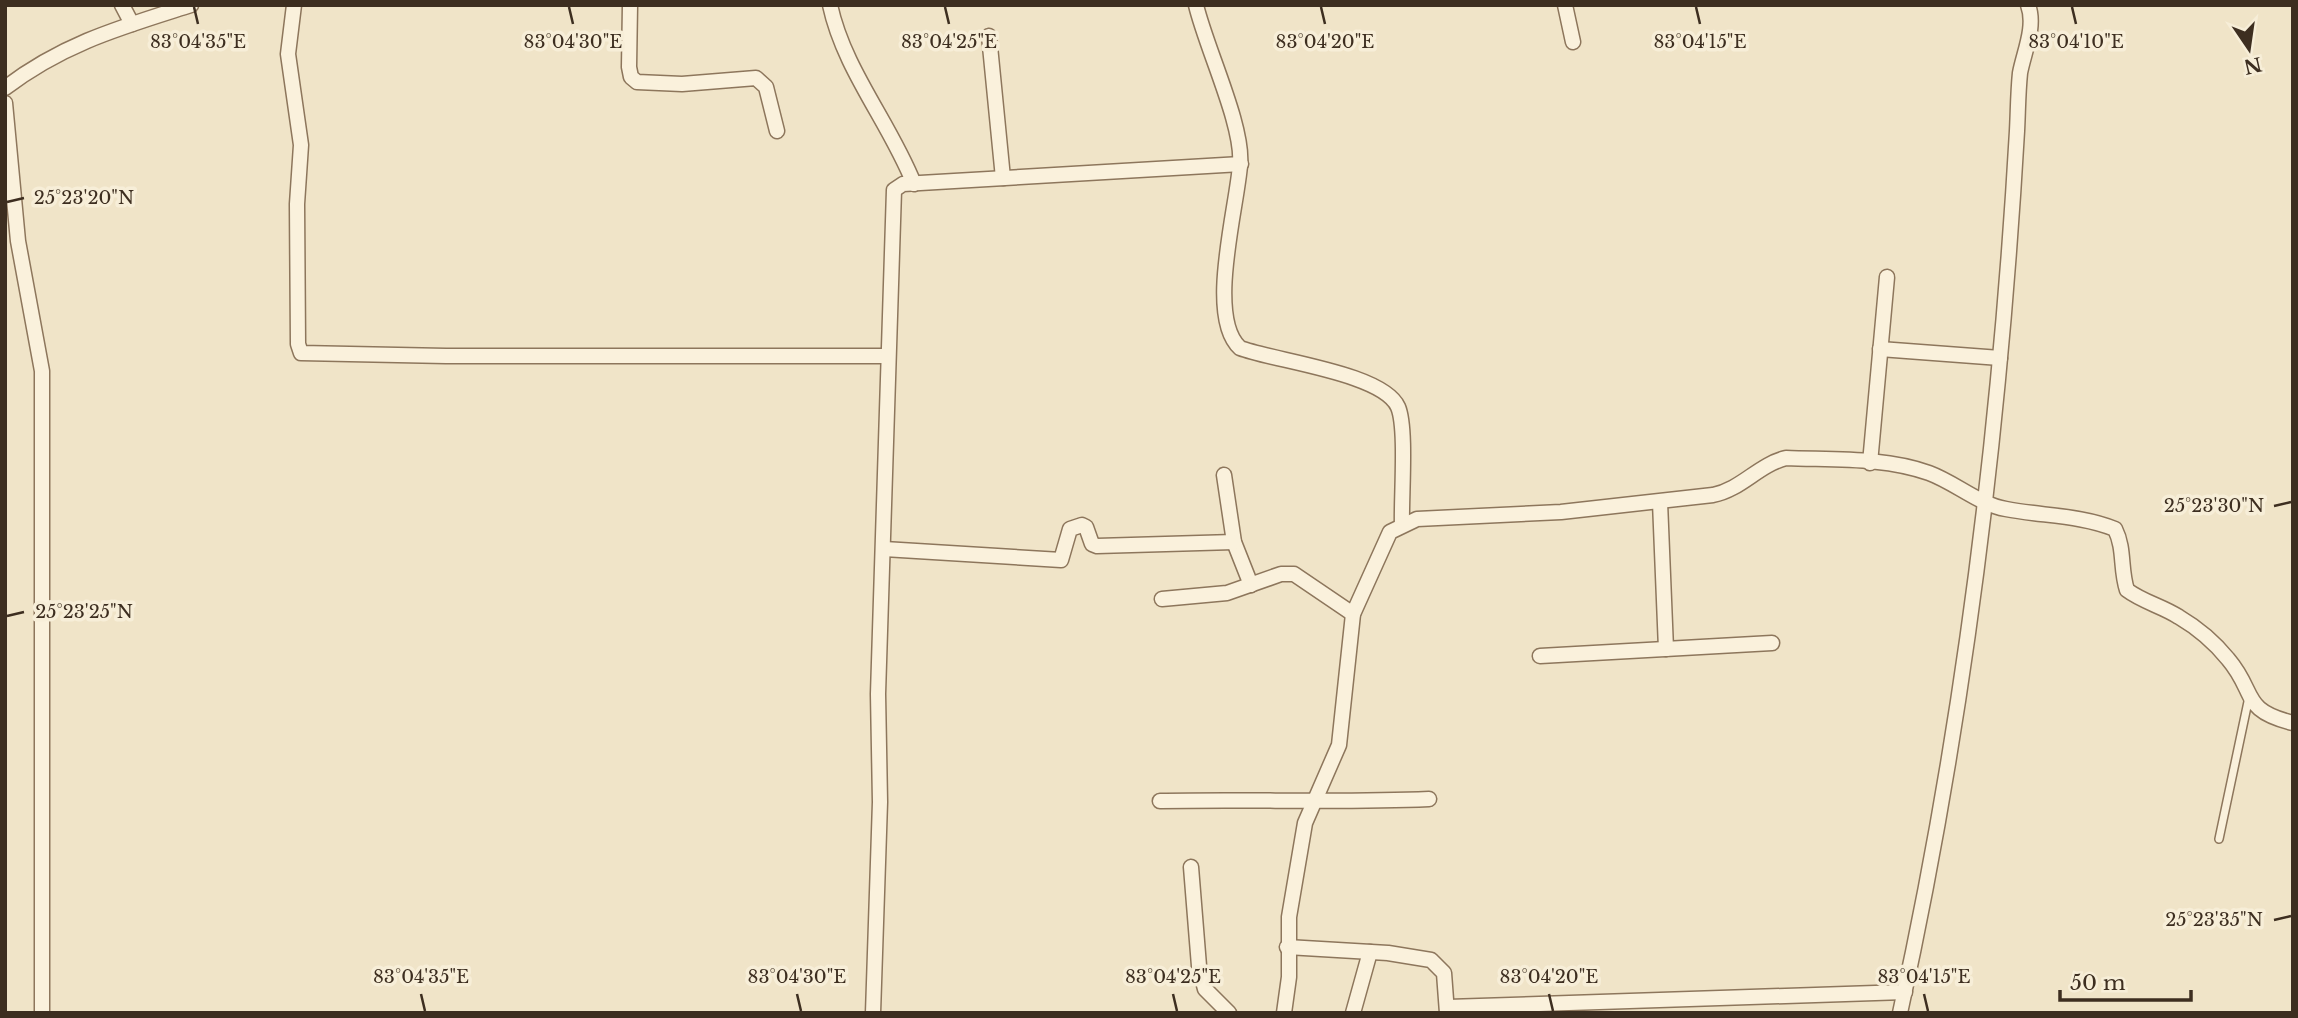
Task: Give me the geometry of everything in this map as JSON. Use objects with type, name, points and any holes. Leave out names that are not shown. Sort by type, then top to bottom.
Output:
[{"type":"street","points":[[122,5],[132,24]]},
{"type":"street","points":[[5,88],[37,63],[65,49],[191,5]]},
{"type":"street","points":[[294,5],[288,54],[301,145],[298,194],[298,344],[301,353],[446,356],[888,356]]},
{"type":"street","points":[[630,5],[629,66],[631,76],[637,82],[682,84],[756,78],[766,86],[777,131]]},
{"type":"street","points":[[830,5],[835,27],[858,78],[915,184]]},
{"type":"street","points":[[1196,5],[1233,121],[1241,164],[1225,297],[1227,330],[1233,342],[1251,352],[1328,370],[1378,388],[1393,400],[1400,420],[1402,525]]},
{"type":"street","points":[[1565,5],[1573,42]]},
{"type":"street","points":[[1900,1013],[1948,775],[1987,503],[2020,74],[2030,7]]},
{"type":"street","points":[[989,36],[1003,178]]},
{"type":"street","points":[[5,103],[18,241],[42,371],[42,1013]]},
{"type":"street","points":[[873,1013],[880,802],[878,707],[894,190],[903,184],[1241,164]]},
{"type":"street","points":[[1870,463],[1887,277]]},
{"type":"street","points":[[1881,349],[2000,358]]},
{"type":"street","points":[[1284,1013],[1289,977],[1289,917],[1305,823],[1339,745],[1353,614],[1390,532],[1417,519],[1561,512],[1729,492],[1768,462],[1786,458],[1870,463],[1928,472],[1987,503],[2100,523],[2115,529],[2121,541],[2122,576],[2127,590],[2179,616],[2206,637],[2229,660],[2255,707],[2268,716],[2293,723]]},
{"type":"street","points":[[1224,475],[1234,542],[1251,585]]},
{"type":"street","points":[[1660,502],[1666,649]]},
{"type":"street","points":[[884,549],[1061,560],[1070,529],[1082,525],[1086,527],[1092,544],[1097,546],[1234,542]]},
{"type":"street","points":[[1162,599],[1201,597],[1251,585],[1281,574],[1294,574],[1353,614]]},
{"type":"street","points":[[1540,656],[1772,643]]},
{"type":"street","points":[[1160,801],[1429,799]]},
{"type":"street","points":[[1191,867],[1199,966],[1205,989],[1228,1013]]},
{"type":"street","points":[[1287,947],[1370,952],[1431,960],[1444,973],[1447,1010],[1905,992]]},
{"type":"street","points":[[1353,1013],[1370,952]]},
{"type":"lane","points":[[2219,839],[2249,696]]}]
